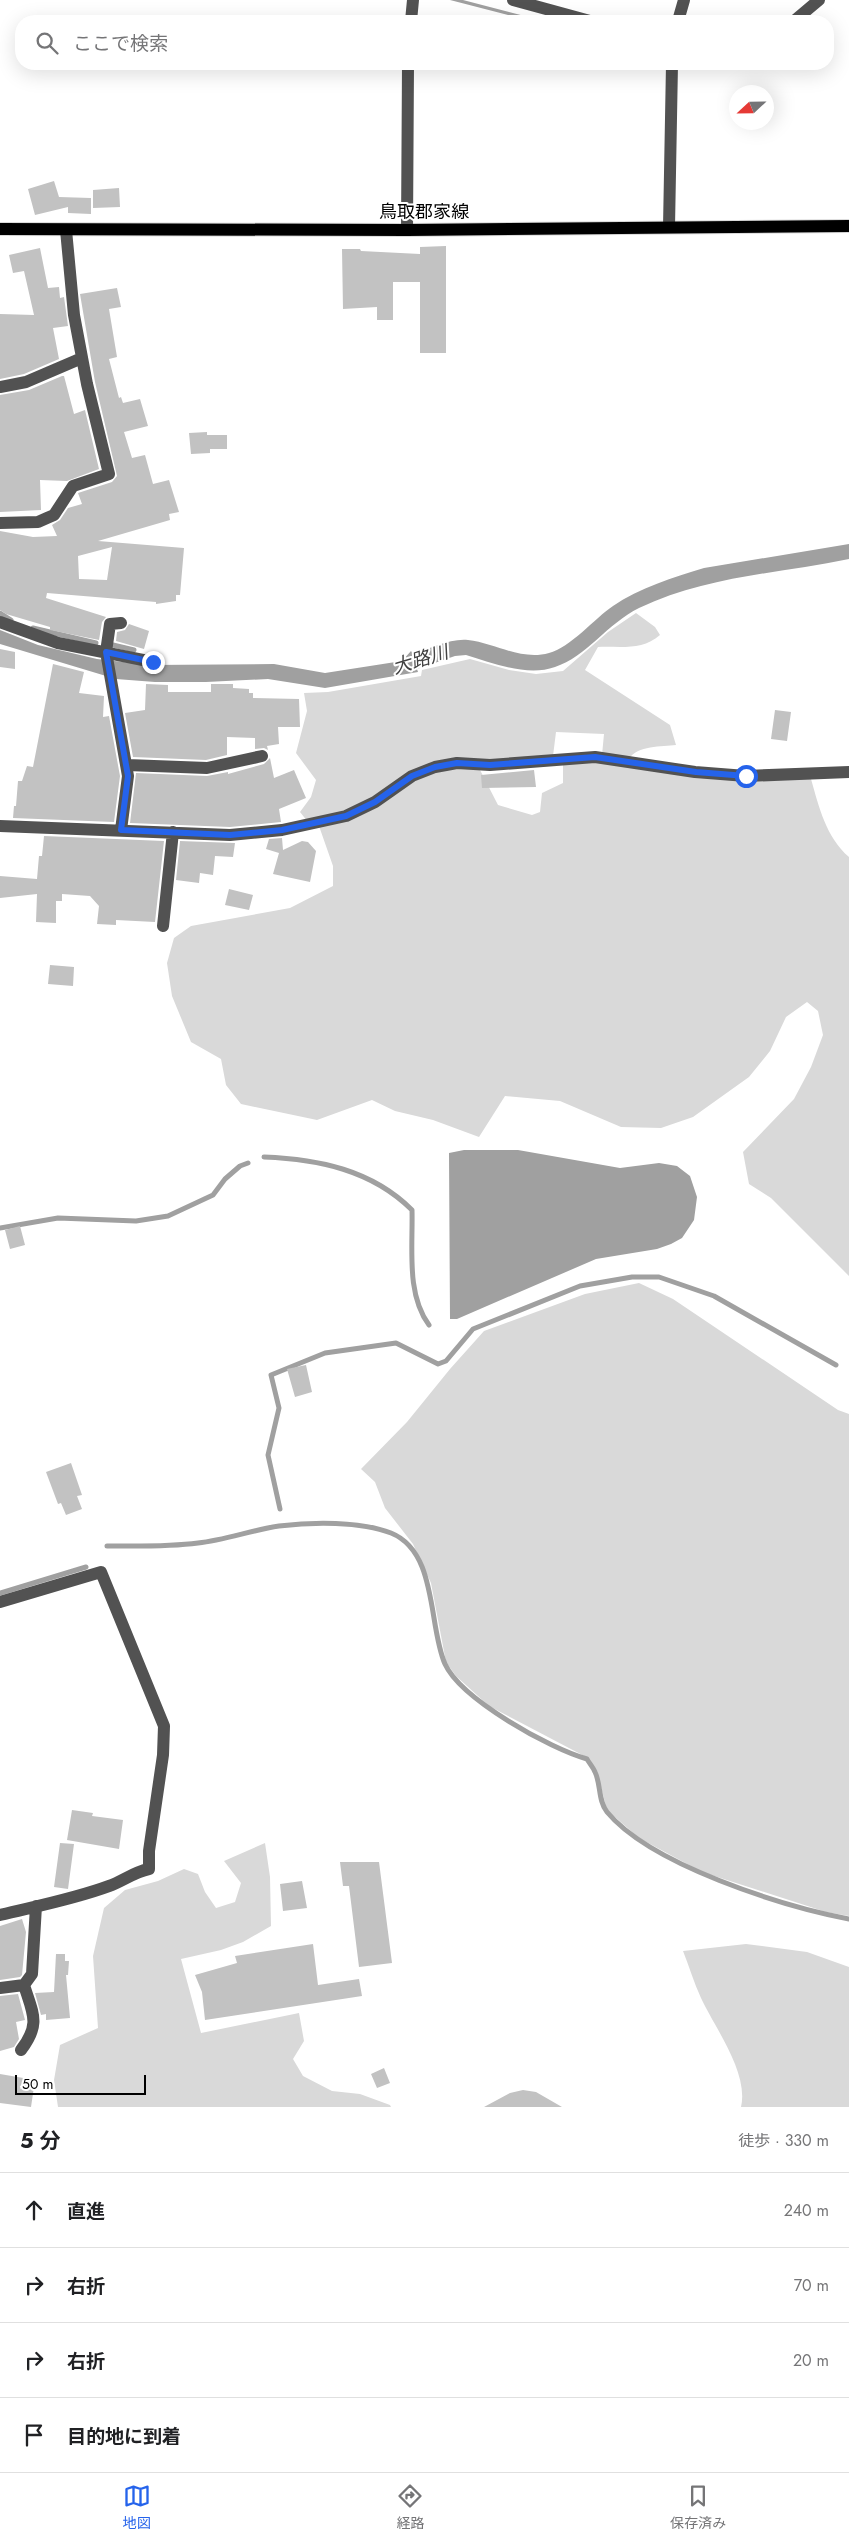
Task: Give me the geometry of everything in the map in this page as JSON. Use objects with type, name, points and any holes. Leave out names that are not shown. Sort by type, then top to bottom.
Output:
[{"type":"main road","name":"鳥取郡家線","points":[[0,229],[407,230],[849,226]]},
{"type":"street","points":[[412,15],[413,0]]},
{"type":"street","points":[[513,0],[568,15]]},
{"type":"street","points":[[680,15],[684,0]]},
{"type":"street","points":[[801,15],[820,0]]},
{"type":"street","points":[[407,230],[408,70]]},
{"type":"street","points":[[669,227],[672,70]]},
{"type":"street","points":[[0,523],[38,522],[54,515],[73,486],[109,474],[74,315],[66,230]]},
{"type":"street","points":[[0,387],[26,382],[82,358]]},
{"type":"street","points":[[0,622],[58,643],[153,662]]},
{"type":"street","points":[[121,830],[128,776],[106,652],[110,624],[122,623]]},
{"type":"street","points":[[127,765],[207,768],[262,756]]},
{"type":"street","points":[[0,826],[230,835],[282,830],[346,816],[375,802],[412,776],[435,767],[457,763],[490,765],[595,757],[688,771],[746,776],[849,772]]},
{"type":"street","points":[[163,926],[173,832]]},
{"type":"street","points":[[0,1602],[101,1572],[164,1726],[163,1755],[149,1851],[149,1869],[137,1871],[111,1885],[0,1915]]},
{"type":"street","points":[[0,1988],[24,1985],[32,1974],[36,1906]]},
{"type":"street","points":[[21,2050],[30,2038],[35,2022],[24,1985]]},
{"type":"shaded area","points":[[636,613],[655,627],[660,635],[639,646],[598,647],[585,670],[670,725],[676,745],[644,749],[633,754],[629,759],[602,755],[604,734],[556,732],[553,756],[521,760],[463,760],[389,789],[344,812],[308,822],[300,812],[311,797],[316,780],[296,753],[307,711],[304,693],[328,692],[421,676],[422,670],[470,659],[509,670],[536,674],[563,671],[608,632]]},
{"type":"shaded area","points":[[571,761],[811,779],[824,821],[834,840],[849,857],[849,1276],[771,1198],[749,1184],[743,1152],[794,1099],[811,1067],[823,1035],[818,1011],[807,1002],[786,1017],[770,1051],[749,1077],[693,1117],[661,1128],[621,1127],[560,1101],[505,1096],[479,1137],[433,1120],[395,1111],[372,1100],[317,1120],[241,1104],[226,1085],[221,1059],[191,1042],[172,996],[167,963],[174,938],[191,926],[290,908],[333,886],[333,866],[319,826],[409,781],[441,770],[479,768],[498,805],[532,815],[540,812],[542,793],[563,783],[563,763]]},
{"type":"shaded area","points":[[639,1283],[673,1299],[838,1410],[849,1414],[849,1916],[826,1912],[702,1872],[639,1838],[607,1810],[597,1772],[588,1758],[489,1706],[456,1676],[446,1662],[431,1583],[413,1544],[385,1508],[375,1482],[361,1469],[407,1422],[484,1331],[585,1294]]},
{"type":"shaded area","points":[[265,1843],[270,1877],[271,1926],[243,1942],[221,1950],[181,1959],[201,2033],[299,2013],[304,2041],[293,2059],[303,2076],[332,2091],[360,2094],[391,2107],[58,2107],[54,2080],[60,2045],[98,2028],[93,1956],[104,1908],[125,1890],[158,1881],[184,1869],[198,1874],[205,1892],[216,1908],[235,1902],[241,1883],[224,1861]]},
{"type":"shaded area","points":[[746,1944],[807,1952],[849,1967],[849,2107],[741,2107],[742,2094],[736,2065],[701,1998],[683,1951]]},
{"type":"water","points":[[450,0],[463,0],[521,15],[508,15]]},
{"type":"water","name":"大路川","points":[[849,544],[849,559],[716,582],[665,597],[628,614],[577,656],[555,667],[544,670],[510,668],[466,655],[455,656],[417,669],[418,672],[325,688],[268,679],[155,682],[116,679],[0,644],[0,630],[38,645],[97,659],[150,665],[274,664],[325,673],[402,661],[411,651],[413,654],[447,642],[461,640],[478,642],[528,655],[539,655],[557,650],[565,645],[606,611],[623,600],[645,588],[669,579],[704,568]]},
{"type":"water","points":[[464,1150],[518,1150],[620,1168],[659,1163],[677,1166],[690,1176],[697,1197],[694,1220],[682,1238],[671,1244],[657,1249],[596,1259],[457,1319],[450,1319],[449,1153]]},
{"type":"building","points":[[54,181],[59,197],[91,198],[91,214],[68,213],[68,207],[35,215],[28,189]]},
{"type":"building","points":[[119,188],[120,207],[93,208],[93,190]]},
{"type":"building","points":[[446,246],[446,353],[420,353],[420,282],[393,282],[393,320],[377,320],[377,307],[343,309],[342,249],[420,254],[420,247]]},
{"type":"building","points":[[40,248],[48,288],[59,287],[60,298],[64,297],[68,326],[53,328],[59,359],[24,374],[0,379],[0,314],[34,315],[24,271],[13,273],[9,255]]},
{"type":"building","points":[[117,288],[121,307],[109,309],[117,357],[109,359],[119,398],[121,397],[123,403],[140,399],[148,426],[124,432],[132,458],[145,455],[153,484],[169,480],[179,512],[169,514],[170,520],[98,541],[184,548],[180,595],[176,595],[176,601],[156,604],[156,602],[47,593],[46,598],[106,617],[102,622],[99,640],[50,630],[50,627],[6,614],[0,610],[0,531],[33,537],[57,536],[52,525],[60,520],[68,508],[82,504],[78,493],[112,482],[117,476],[95,382],[80,294]],"holes":[[[112,547],[107,580],[79,579],[78,556]]]},
{"type":"building","points":[[64,376],[74,414],[85,410],[99,469],[67,481],[40,480],[41,510],[0,512],[0,395],[29,390]]},
{"type":"building","points":[[207,432],[207,435],[227,435],[227,449],[210,449],[210,453],[191,454],[189,433]]},
{"type":"building","points":[[129,624],[149,631],[144,649],[116,641],[117,632],[125,630]]},
{"type":"building","points":[[0,649],[15,652],[15,669],[0,667]]},
{"type":"building","points":[[53,664],[84,672],[79,693],[104,696],[103,717],[109,716],[120,776],[114,822],[13,818],[18,781],[22,781],[27,766],[33,767]]},
{"type":"building","points":[[146,684],[168,685],[168,692],[211,692],[211,684],[233,684],[233,688],[249,689],[249,693],[253,693],[253,698],[299,699],[300,727],[278,727],[279,744],[267,746],[268,750],[264,748],[255,749],[255,738],[227,737],[227,755],[206,760],[133,757],[125,713],[145,710]]},
{"type":"building","points":[[775,710],[791,712],[787,741],[771,739]]},
{"type":"building","points":[[270,758],[274,778],[294,770],[306,798],[279,809],[281,822],[230,827],[130,823],[136,773],[207,776],[228,772],[228,774],[264,764]]},
{"type":"building","points":[[534,770],[536,787],[482,788],[481,775]]},
{"type":"building","points":[[44,836],[164,841],[155,922],[116,920],[116,925],[97,924],[99,906],[90,896],[62,894],[62,901],[56,901],[56,923],[36,922],[37,894],[0,898],[0,876],[37,879],[39,856],[42,856]]},
{"type":"building","points":[[282,838],[283,850],[302,841],[308,842],[316,851],[310,882],[273,874],[279,853],[266,849],[269,839]]},
{"type":"building","points":[[180,841],[235,843],[233,857],[215,856],[213,875],[200,873],[199,883],[176,880]]},
{"type":"building","points":[[229,889],[253,895],[249,910],[225,905]]},
{"type":"building","points":[[50,965],[74,967],[73,986],[48,984]]},
{"type":"building","points":[[20,1226],[25,1245],[10,1249],[5,1230]]},
{"type":"building","points":[[306,1365],[312,1392],[295,1397],[287,1369]]},
{"type":"building","points":[[71,1463],[82,1495],[77,1496],[82,1509],[66,1515],[61,1503],[58,1504],[46,1472]]},
{"type":"building","points":[[72,1810],[93,1813],[92,1816],[123,1820],[119,1849],[67,1840]]},
{"type":"building","points":[[60,1843],[74,1844],[68,1889],[54,1887]]},
{"type":"building","points":[[340,1862],[379,1862],[392,1963],[359,1967],[349,1886],[343,1886]]},
{"type":"building","points":[[302,1881],[307,1908],[283,1911],[280,1884]]},
{"type":"building","points":[[22,1919],[26,1932],[22,1975],[20,1977],[0,1980],[0,1926]]},
{"type":"building","points":[[313,1944],[318,1985],[359,1979],[362,1996],[205,2020],[202,1992],[195,1975],[237,1963],[235,1956]]},
{"type":"building","points":[[56,1954],[65,1954],[65,1961],[69,1961],[68,1975],[66,1975],[70,2018],[46,2020],[46,2014],[41,2015],[35,1993],[54,1992]]},
{"type":"building","points":[[18,1994],[25,2020],[16,2022],[19,2039],[14,2047],[0,2051],[0,1996]]},
{"type":"building","points":[[384,2068],[390,2083],[377,2088],[371,2074]]},
{"type":"building","points":[[0,2074],[35,2080],[31,2107],[0,2103]]},
{"type":"building","points":[[523,2090],[536,2092],[562,2107],[484,2107],[510,2093]]},
{"type":"waterway","points":[[0,613],[11,620]]},
{"type":"waterway","points":[[33,628],[96,643]]},
{"type":"waterway","points":[[113,645],[134,650]]},
{"type":"waterway","points":[[264,1157],[304,1160],[343,1169],[380,1185],[412,1210],[412,1270],[414,1285],[422,1313],[429,1325]]},
{"type":"waterway","points":[[0,1228],[58,1218],[136,1221],[168,1216],[213,1195],[225,1179],[240,1166],[248,1163]]},
{"type":"waterway","points":[[280,1509],[268,1455],[279,1408],[271,1375],[325,1353],[396,1343],[438,1364],[446,1361],[473,1329],[580,1286],[632,1277],[659,1277],[714,1296],[836,1365]]},
{"type":"waterway","points":[[107,1546],[152,1546],[208,1542],[279,1526],[306,1524],[351,1524],[391,1533],[406,1543],[417,1556],[429,1591],[440,1648],[445,1664],[454,1678],[487,1707],[508,1721],[551,1745],[587,1759],[597,1777],[604,1808],[627,1831],[685,1866],[719,1880],[789,1904],[849,1919]]},
{"type":"waterway","points":[[0,1593],[86,1567]]},
{"type":"route","points":[[153,662],[106,652],[109,680],[125,752],[128,776],[121,830],[230,835],[282,830],[346,816],[375,802],[412,776],[435,767],[457,763],[514,764],[595,757],[653,767],[746,776]]}]
